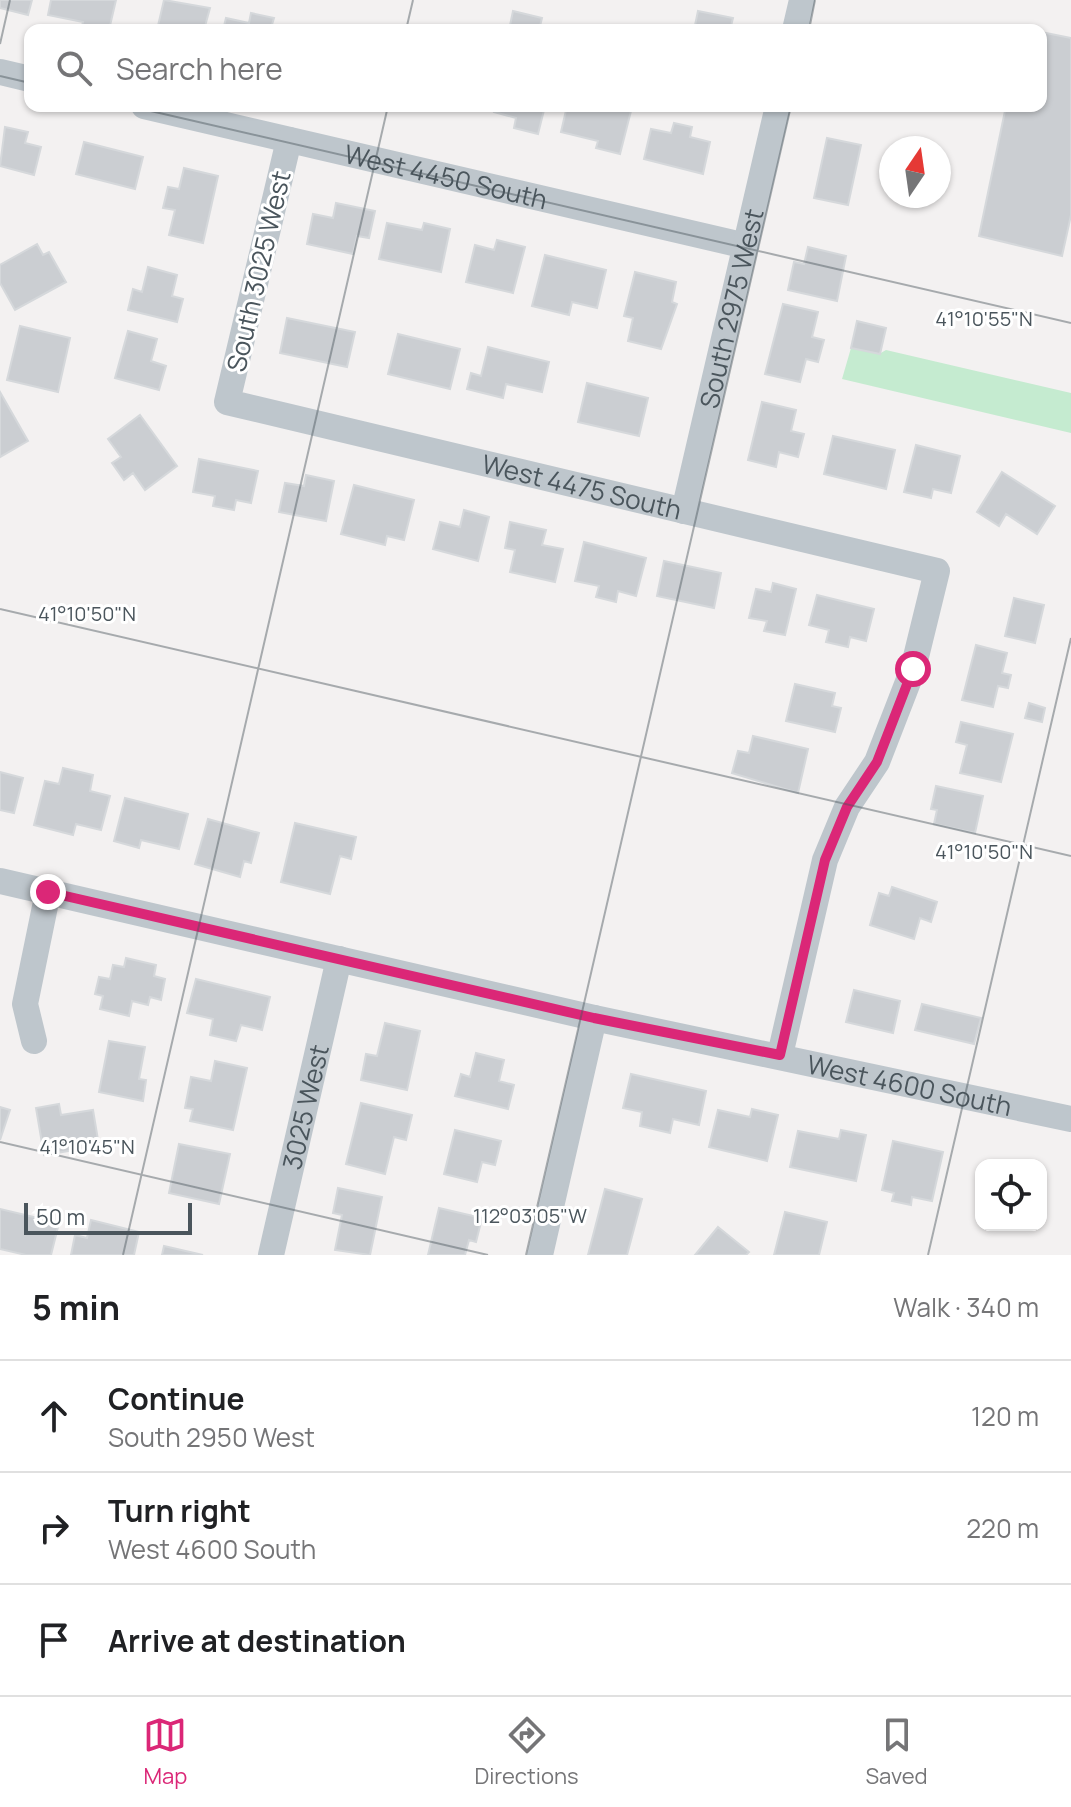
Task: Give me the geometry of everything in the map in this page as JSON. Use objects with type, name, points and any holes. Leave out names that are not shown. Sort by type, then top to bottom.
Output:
[{"type":"street","points":[[796,24],[802,0]]},
{"type":"street","points":[[0,72],[24,78]]},
{"type":"street","name":"West 4450 South","points":[[170,112],[746,246]]},
{"type":"street","name":"South 2975 West","points":[[684,511],[777,112]]},
{"type":"street","name":"South 3025 West","points":[[227,402],[289,140]]},
{"type":"street","name":"West 4475 South","points":[[227,402],[937,571],[913,669],[882,748],[847,807],[825,860],[780,1055]]},
{"type":"street","name":"West 4600 South","points":[[0,881],[594,1018],[1071,1119]]},
{"type":"street","points":[[34,1041],[25,1004],[48,892]]},
{"type":"street","name":"3025 West","points":[[271,1255],[339,959]]},
{"type":"street","points":[[540,1255],[594,1018]]},
{"type":"green space","points":[[851,348],[879,354],[886,350],[1071,393],[1071,433],[842,379]]},
{"type":"building","points":[[0,0],[32,0],[28,15],[0,8]]},
{"type":"building","points":[[51,0],[116,0],[110,24],[82,24],[48,15]]},
{"type":"building","points":[[164,0],[210,8],[206,24],[158,24]]},
{"type":"building","points":[[513,11],[542,18],[540,24],[510,24]]},
{"type":"building","points":[[698,11],[733,18],[732,24],[695,24]]},
{"type":"building","points":[[251,13],[274,18],[272,24],[224,24],[226,18],[249,23]]},
{"type":"building","points":[[1047,33],[1071,38],[1071,215],[1062,256],[979,236],[1005,112],[1047,112]]},
{"type":"building","points":[[494,112],[544,112],[538,134],[514,128],[516,118]]},
{"type":"building","points":[[566,112],[631,112],[620,154],[596,148],[598,141],[561,132]]},
{"type":"building","points":[[674,123],[692,127],[690,137],[710,142],[703,174],[644,159],[651,129],[671,133]]},
{"type":"building","points":[[5,127],[28,132],[25,143],[41,147],[34,175],[0,166]]},
{"type":"building","points":[[827,138],[861,145],[848,205],[814,198]]},
{"type":"building","points":[[84,142],[143,157],[135,189],[76,174]]},
{"type":"building","points":[[184,168],[218,176],[203,243],[169,235],[175,210],[163,208],[168,187],[179,189]]},
{"type":"building","points":[[336,203],[375,211],[369,238],[357,236],[353,254],[307,244],[313,214],[333,218]]},
{"type":"building","points":[[387,223],[422,230],[424,223],[450,229],[441,272],[379,259]]},
{"type":"building","points":[[497,240],[525,247],[513,293],[466,282],[475,245],[494,250]]},
{"type":"building","points":[[37,244],[43,255],[49,252],[66,282],[15,310],[0,283],[0,265]]},
{"type":"building","points":[[808,247],[846,256],[837,301],[788,290],[794,262],[804,264]]},
{"type":"building","points":[[545,255],[606,270],[597,308],[572,302],[569,315],[532,306]]},
{"type":"building","points":[[148,267],[177,275],[172,296],[183,299],[177,322],[128,310],[133,289],[142,292]]},
{"type":"building","points":[[635,272],[676,282],[672,302],[677,304],[661,349],[628,341],[633,318],[624,316]]},
{"type":"building","points":[[783,304],[818,312],[812,337],[824,340],[818,362],[806,359],[800,382],[765,374]]},
{"type":"building","points":[[287,318],[355,332],[347,367],[280,353]]},
{"type":"building","points":[[857,321],[886,328],[880,354],[851,348]]},
{"type":"building","points":[[20,326],[70,338],[58,392],[7,380]]},
{"type":"building","points":[[128,331],[157,339],[151,361],[166,366],[159,390],[115,378]]},
{"type":"building","points":[[398,334],[460,349],[450,389],[388,374]]},
{"type":"building","points":[[488,347],[549,362],[542,392],[506,384],[503,398],[467,389],[471,373],[481,376]]},
{"type":"building","points":[[587,383],[648,398],[639,436],[578,422]]},
{"type":"building","points":[[0,392],[28,441],[0,457]]},
{"type":"building","points":[[762,402],[796,410],[791,431],[804,434],[798,457],[779,452],[776,467],[748,460]]},
{"type":"building","points":[[140,415],[177,466],[145,490],[133,473],[124,480],[112,463],[121,457],[108,439]]},
{"type":"building","points":[[833,436],[895,450],[886,489],[824,474]]},
{"type":"building","points":[[916,445],[960,456],[951,493],[933,489],[931,498],[904,492]]},
{"type":"building","points":[[199,459],[258,471],[251,503],[236,500],[234,510],[213,506],[215,496],[193,492]]},
{"type":"building","points":[[1002,472],[1055,506],[1037,534],[1006,514],[999,526],[977,512]]},
{"type":"building","points":[[306,475],[334,481],[326,521],[279,512],[285,483],[304,486]]},
{"type":"building","points":[[354,485],[414,500],[404,540],[387,536],[385,545],[341,534]]},
{"type":"building","points":[[464,510],[489,517],[478,561],[433,549],[440,522],[460,527]]},
{"type":"building","points":[[510,522],[546,530],[542,545],[563,549],[555,582],[510,572],[515,550],[505,548]]},
{"type":"building","points":[[584,542],[646,558],[636,596],[618,591],[616,602],[596,597],[599,586],[575,581]]},
{"type":"building","points":[[664,561],[721,573],[714,608],[657,596]]},
{"type":"building","points":[[773,583],[796,589],[785,635],[764,631],[767,621],[749,618],[756,589],[771,592]]},
{"type":"building","points":[[817,595],[874,609],[866,641],[850,637],[848,647],[826,642],[829,630],[809,625]]},
{"type":"building","points":[[1014,598],[1044,605],[1035,643],[1005,636]]},
{"type":"building","points":[[976,645],[1007,653],[1002,673],[1011,675],[1008,688],[998,686],[993,707],[962,700]]},
{"type":"building","points":[[795,684],[835,693],[832,706],[841,708],[835,732],[786,721]]},
{"type":"building","points":[[1029,703],[1045,708],[1042,722],[1025,718]]},
{"type":"building","points":[[961,722],[1013,734],[1001,782],[960,773],[967,745],[956,742]]},
{"type":"building","points":[[753,736],[808,749],[798,793],[732,773],[738,751],[749,753]]},
{"type":"building","points":[[63,768],[93,775],[90,791],[110,796],[101,830],[76,824],[73,835],[34,825],[45,781],[59,784]]},
{"type":"building","points":[[0,772],[23,778],[14,813],[0,810]]},
{"type":"building","points":[[936,786],[983,796],[975,833],[934,824],[937,810],[931,809]]},
{"type":"building","points":[[125,798],[188,814],[179,849],[141,840],[139,848],[114,841]]},
{"type":"building","points":[[208,819],[259,833],[251,863],[244,861],[240,877],[195,864]]},
{"type":"building","points":[[295,823],[356,837],[351,859],[340,856],[330,894],[281,882]]},
{"type":"building","points":[[892,887],[937,902],[931,922],[920,918],[914,939],[870,925],[879,893],[889,896]]},
{"type":"building","points":[[126,958],[156,965],[154,976],[165,979],[161,1000],[150,997],[148,1005],[132,1001],[129,1016],[100,1009],[103,996],[95,994],[99,977],[110,979],[113,965],[124,967]]},
{"type":"building","points":[[196,979],[270,997],[262,1030],[241,1025],[236,1041],[210,1035],[213,1019],[187,1013]]},
{"type":"building","points":[[854,990],[900,1001],[893,1033],[846,1022]]},
{"type":"building","points":[[922,1004],[981,1018],[974,1044],[915,1030]]},
{"type":"building","points":[[385,1023],[420,1031],[407,1090],[361,1080],[366,1054],[377,1056]]},
{"type":"building","points":[[109,1041],[145,1047],[139,1079],[146,1080],[143,1101],[99,1092]]},
{"type":"building","points":[[476,1053],[504,1060],[499,1081],[514,1085],[508,1109],[455,1096],[461,1074],[470,1077]]},
{"type":"building","points":[[215,1061],[247,1068],[233,1130],[190,1121],[193,1109],[185,1108],[191,1077],[211,1081]]},
{"type":"building","points":[[631,1074],[706,1091],[699,1125],[673,1119],[670,1133],[640,1126],[642,1112],[623,1108]]},
{"type":"building","points":[[361,1103],[412,1115],[406,1140],[394,1137],[385,1174],[346,1164]]},
{"type":"building","points":[[59,1104],[61,1115],[93,1110],[99,1146],[44,1155],[36,1108]]},
{"type":"building","points":[[0,1107],[10,1110],[0,1140]]},
{"type":"building","points":[[752,1109],[778,1115],[767,1161],[709,1147],[718,1110],[750,1117]]},
{"type":"building","points":[[455,1130],[501,1141],[495,1165],[482,1162],[477,1182],[444,1174]]},
{"type":"building","points":[[841,1130],[866,1135],[856,1181],[790,1167],[798,1131],[839,1139]]},
{"type":"building","points":[[893,1141],[943,1152],[932,1201],[912,1197],[911,1205],[892,1201],[894,1193],[882,1190]]},
{"type":"building","points":[[179,1144],[230,1154],[219,1204],[169,1193]]},
{"type":"building","points":[[338,1188],[382,1197],[370,1255],[335,1250],[342,1215],[333,1213]]},
{"type":"building","points":[[605,1189],[642,1199],[627,1255],[588,1255]]},
{"type":"building","points":[[439,1208],[482,1218],[476,1242],[469,1240],[465,1255],[428,1255]]},
{"type":"building","points":[[0,1209],[59,1223],[51,1255],[26,1255],[0,1249]]},
{"type":"building","points":[[785,1212],[827,1222],[819,1255],[774,1255]]},
{"type":"building","points":[[91,1220],[139,1232],[134,1255],[71,1255],[75,1235],[87,1238]]},
{"type":"building","points":[[718,1227],[749,1252],[746,1255],[695,1255]]},
{"type":"building","points":[[164,1246],[203,1255],[162,1255]]},
{"type":"route","points":[[48,892],[594,1018],[780,1055],[825,860],[847,807],[877,762],[913,669]]}]
